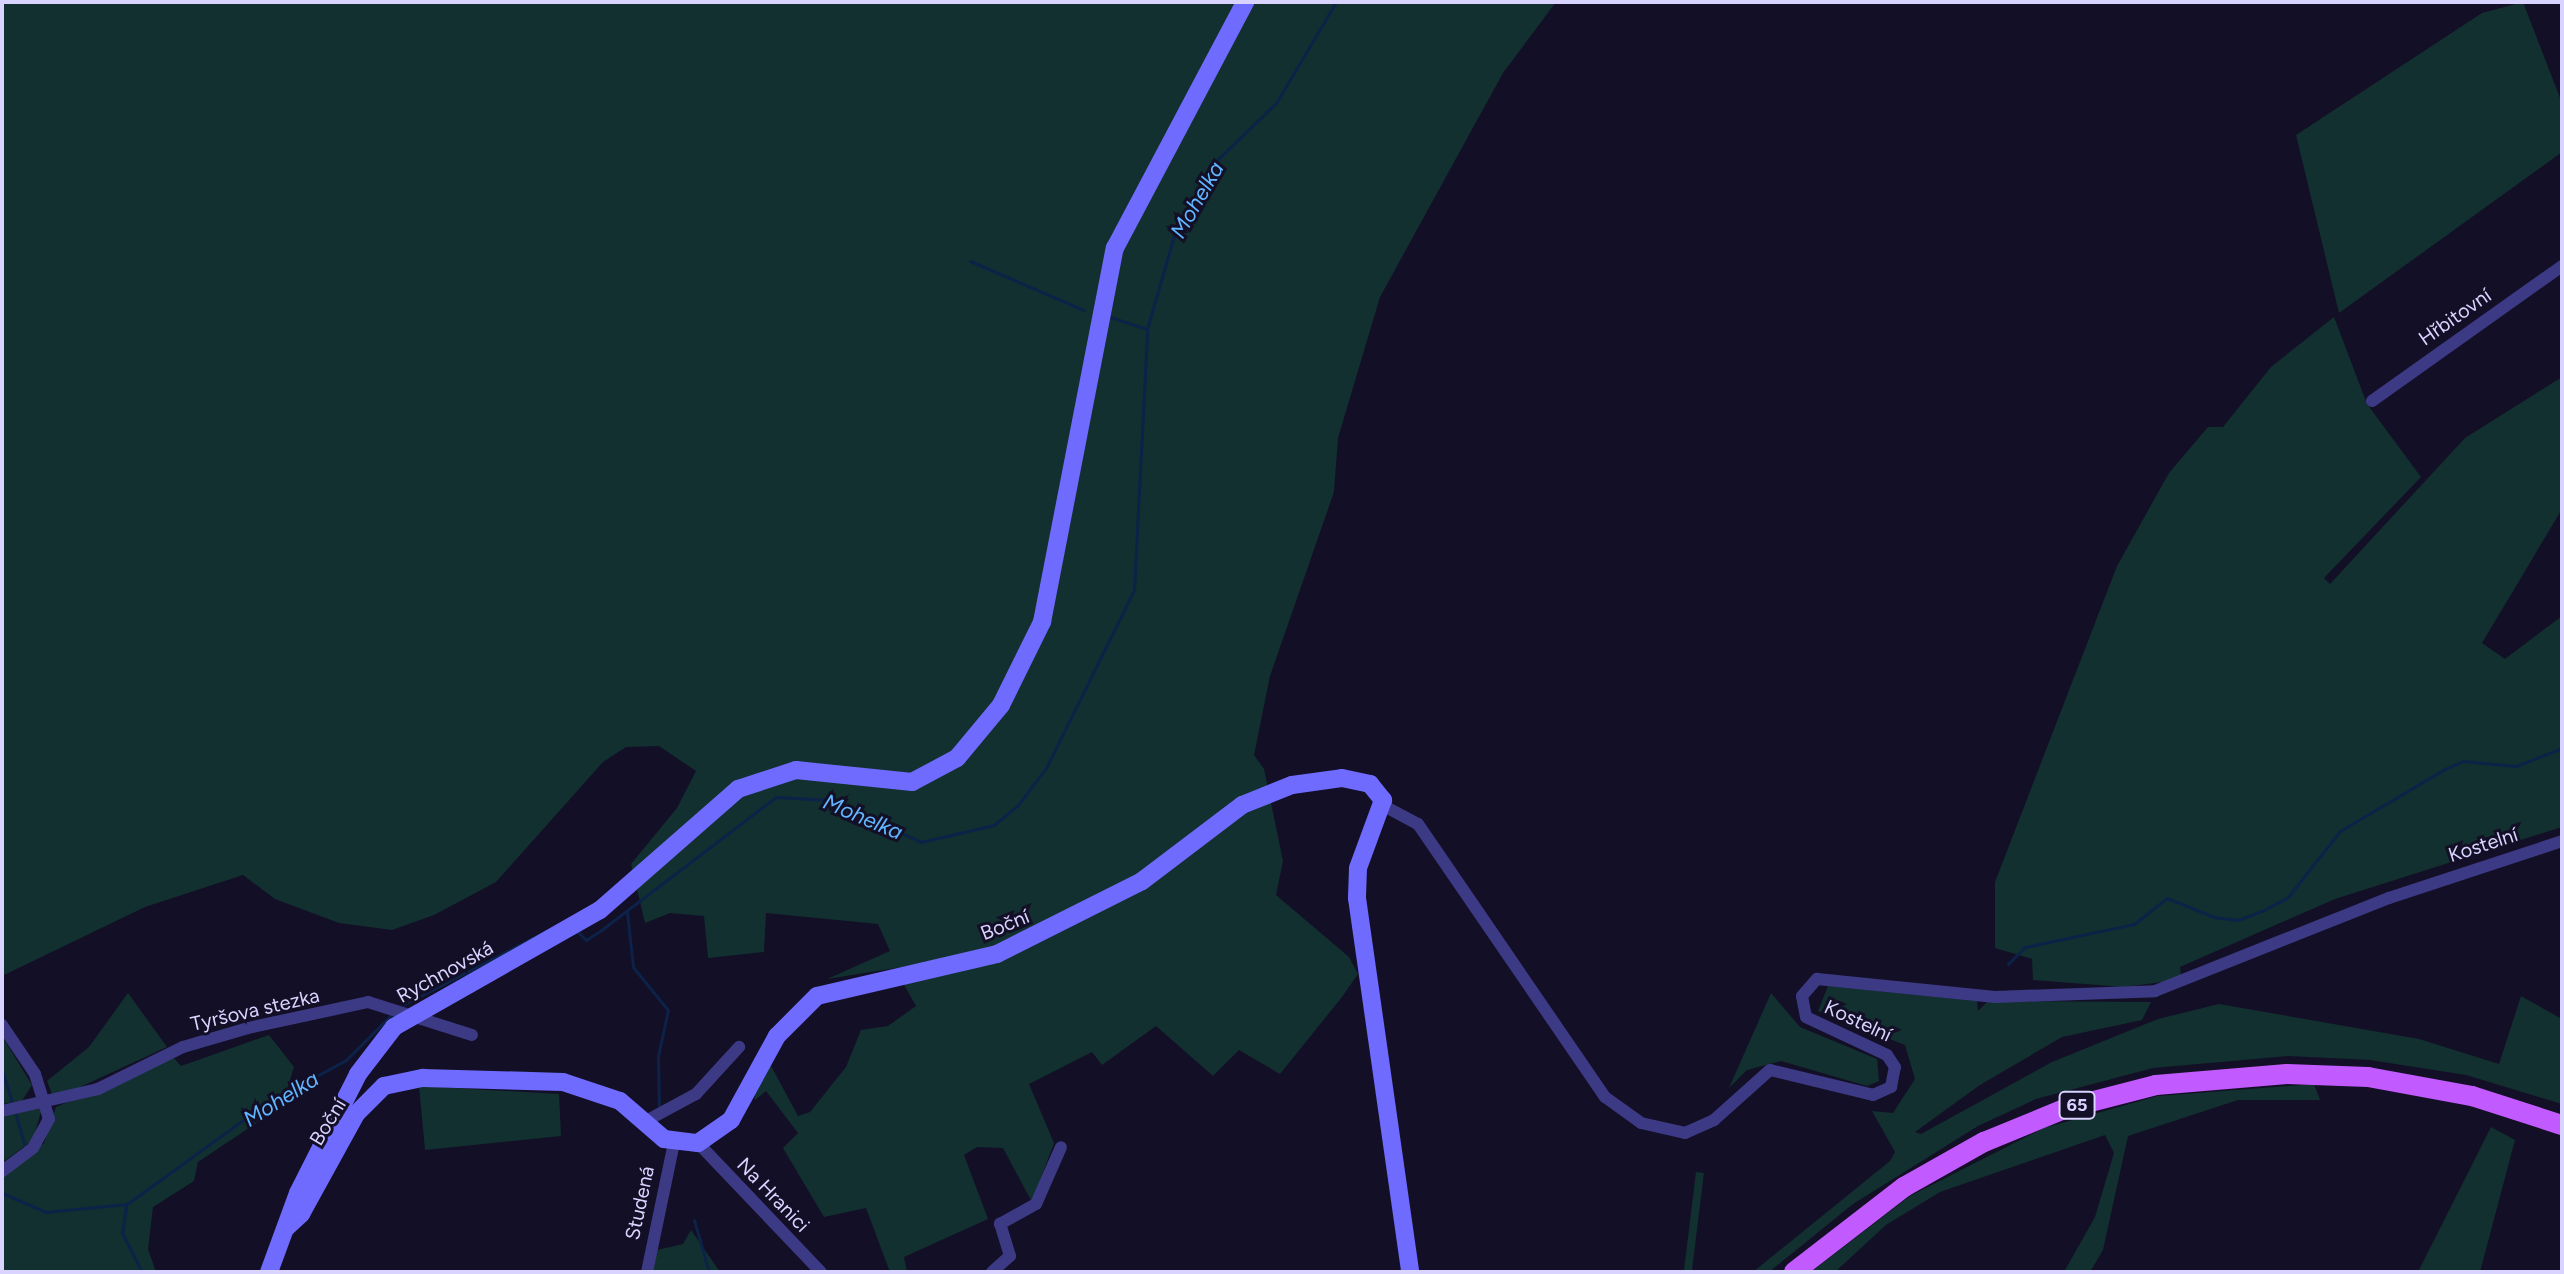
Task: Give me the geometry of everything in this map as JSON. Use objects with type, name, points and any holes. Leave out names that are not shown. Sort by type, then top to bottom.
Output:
[{"type":"main road","name":"65","points":[[1794,1272],[1861,1216],[1984,1142],[2067,1108],[2156,1085],[2287,1074],[2368,1077],[2472,1096],[2562,1125]]},
{"type":"street","name":"Rychnovská","points":[[269,1272],[286,1228],[369,1055],[402,1011],[574,927],[738,789],[796,770],[912,782],[957,758],[1001,705],[1042,622],[1115,248],[1245,2]]},
{"type":"street","name":"Hřbitovní","points":[[2372,401],[2562,266]]},
{"type":"street","name":"Boční","points":[[698,1143],[731,1120],[777,1036],[817,996],[997,954],[1142,881],[1196,834],[1281,789],[1353,779],[1378,790],[1384,806]]},
{"type":"street","name":"Kostelní","points":[[1384,806],[1418,824],[1605,1097],[1641,1123],[1685,1133],[1714,1120],[1770,1070],[1803,1072],[1873,1095],[1891,1087],[1895,1067],[1887,1055],[1806,1017],[1802,996],[1817,979],[1995,997],[2155,991],[2389,898],[2562,841]]},
{"type":"street","points":[[1384,806],[1358,868],[1357,898],[1410,1272]]},
{"type":"street","name":"Tyršova stezka","points":[[2,1111],[46,1103],[248,1028],[368,1002],[472,1035]]},
{"type":"street","points":[[2,1025],[46,1103],[49,1119],[41,1138],[2,1171]]},
{"type":"street","points":[[644,1122],[696,1094],[739,1047]]},
{"type":"street","name":"Boční","points":[[286,1228],[370,1096],[400,1080],[563,1082],[620,1101],[674,1143]]},
{"type":"street","points":[[674,1143],[698,1143]]},
{"type":"street","name":"Studená","points":[[647,1272],[674,1143]]},
{"type":"street","name":"Na Hranici","points":[[698,1143],[821,1272]]},
{"type":"street","points":[[992,1272],[1010,1256],[1000,1224],[1036,1204],[1061,1147]]},
{"type":"green space","points":[[2,2],[1556,2],[1503,73],[1380,297],[1338,438],[1334,492],[1270,676],[1254,755],[1264,769],[1283,861],[1276,895],[1349,957],[1358,974],[1342,997],[1280,1074],[1239,1050],[1213,1076],[1156,1026],[1102,1065],[1092,1052],[1029,1084],[1054,1143],[1032,1202],[1003,1148],[977,1147],[964,1155],[988,1219],[904,1257],[907,1272],[890,1272],[866,1208],[824,1217],[783,1148],[798,1133],[766,1091],[755,1100],[754,1090],[770,1064],[798,1116],[810,1112],[846,1067],[861,1030],[888,1026],[916,1006],[903,983],[940,961],[827,979],[890,951],[878,924],[766,913],[764,952],[708,958],[704,916],[670,913],[645,923],[631,864],[677,808],[696,771],[659,746],[626,747],[603,762],[496,882],[434,915],[392,930],[339,923],[275,899],[243,875],[145,907],[4,975],[2,987]]},
{"type":"green space","points":[[2523,2],[2562,103],[2562,152],[2339,313],[2296,135],[2482,13]]},
{"type":"green space","points":[[2334,317],[2367,404],[2421,477],[2324,578],[2330,584],[2465,438],[2562,377],[2562,509],[2482,643],[2505,659],[2562,616],[2562,827],[2335,899],[2180,967],[2181,976],[2170,981],[2124,987],[2033,980],[2032,959],[1995,948],[1995,882],[2117,566],[2169,473],[2208,427],[2223,427],[2271,367]]},
{"type":"green space","points":[[1828,986],[1977,1001],[1978,1011],[1988,1001],[2151,1002],[2142,1020],[2062,1037],[1980,1085],[1915,1132],[1921,1134],[2052,1062],[2158,1019],[2219,1004],[2419,1039],[2499,1064],[2521,996],[2562,1019],[2562,1104],[2466,1075],[2370,1060],[2288,1056],[2153,1068],[2036,1099],[1978,1126],[1853,1204],[1769,1272],[1753,1272],[1890,1161],[1895,1152],[1872,1111],[1893,1113],[1915,1079],[1905,1045],[1818,1011]]},
{"type":"green space","points":[[128,993],[167,1047],[54,1099],[47,1081],[89,1047]]},
{"type":"green space","points":[[1771,993],[1800,1027],[1877,1059],[1879,1081],[1867,1086],[1781,1061],[1747,1070],[1729,1088]]},
{"type":"green space","points":[[269,1035],[294,1067],[282,1106],[198,1162],[194,1181],[153,1207],[148,1249],[156,1272],[2,1272],[2,1177],[44,1143],[56,1107],[174,1058],[181,1066]]},
{"type":"green space","points":[[2,1036],[32,1085],[22,1101],[2,1104]]},
{"type":"green space","points":[[2314,1084],[2320,1100],[2238,1100],[2128,1136],[2103,1250],[2090,1272],[2064,1272],[2095,1217],[2114,1153],[2105,1135],[1940,1192],[1886,1225],[1835,1272],[1811,1272],[1910,1196],[2044,1128],[2158,1096]]},
{"type":"green space","points":[[419,1086],[559,1094],[561,1136],[425,1150]]},
{"type":"green space","points":[[42,1108],[33,1140],[2,1163],[2,1116]]},
{"type":"green space","points":[[2491,1127],[2515,1140],[2480,1272],[2418,1272]]},
{"type":"green space","points":[[1696,1172],[1704,1173],[1692,1272],[1684,1272]]},
{"type":"green space","points":[[691,1230],[720,1272],[653,1272],[657,1250],[683,1244]]},
{"type":"waterway","name":"Mohelka","points":[[577,931],[586,940],[600,931],[776,797],[830,800],[921,842],[994,825],[1018,805],[1046,768],[1134,590],[1147,329],[1175,232],[1214,163],[1276,103],[1336,2]]},
{"type":"waterway","points":[[970,261],[1084,310]]},
{"type":"waterway","points":[[1110,317],[1147,329]]},
{"type":"waterway","points":[[2008,964],[2025,947],[2134,924],[2167,898],[2214,917],[2238,920],[2262,911],[2288,897],[2340,831],[2445,769],[2463,761],[2516,766],[2562,748]]},
{"type":"waterway","points":[[627,912],[633,967],[668,1010],[658,1056],[659,1107]]},
{"type":"waterway","points":[[399,1007],[564,922]]},
{"type":"waterway","name":"Mohelka","points":[[2,1193],[46,1212],[127,1204],[265,1104],[346,1060],[393,1013]]},
{"type":"waterway","points":[[2,1071],[13,1105]]},
{"type":"waterway","points":[[15,1112],[25,1147]]},
{"type":"waterway","points":[[126,1206],[122,1233],[142,1272]]},
{"type":"waterway","points":[[694,1220],[709,1272]]}]
